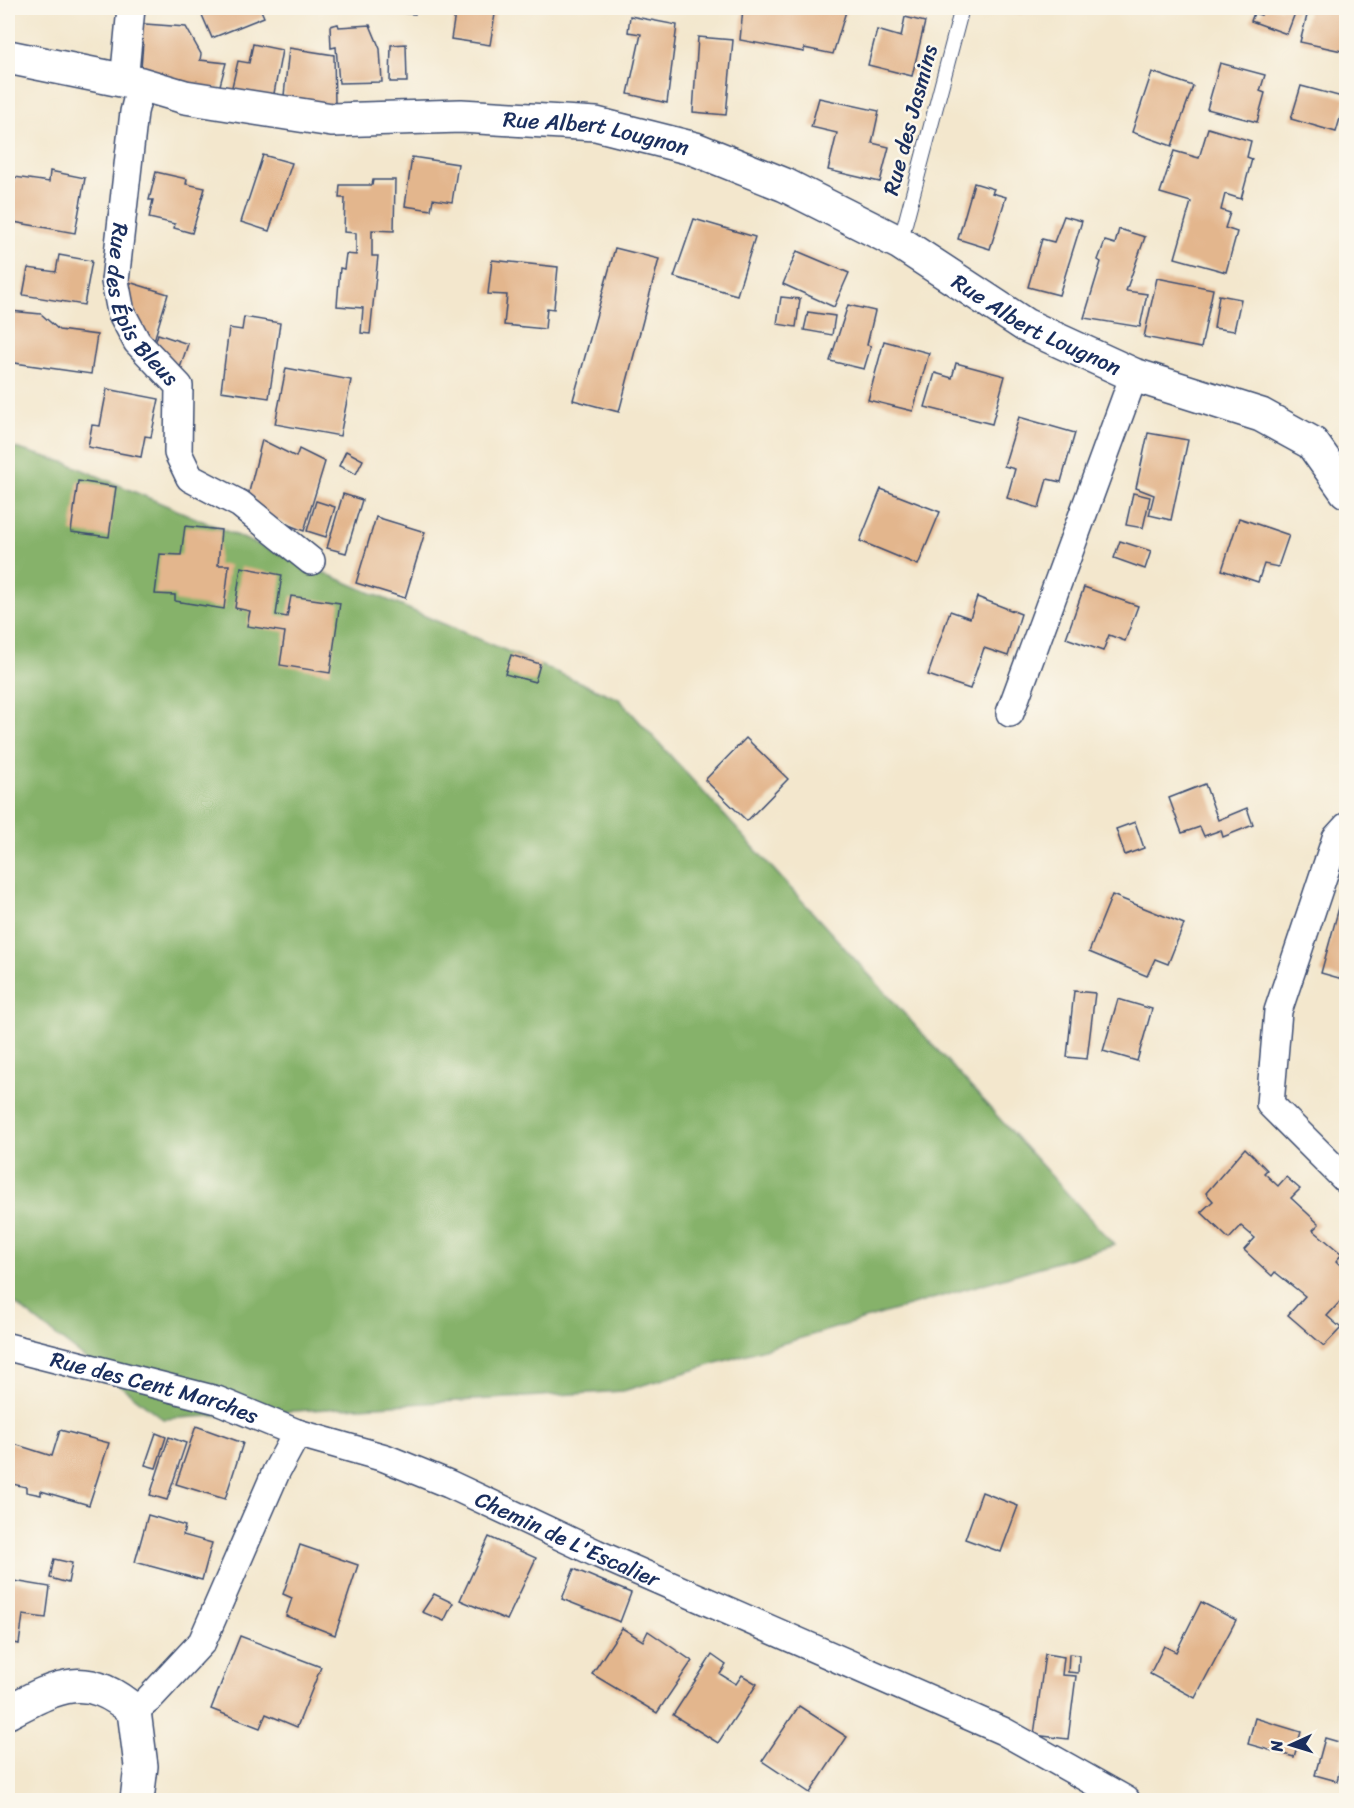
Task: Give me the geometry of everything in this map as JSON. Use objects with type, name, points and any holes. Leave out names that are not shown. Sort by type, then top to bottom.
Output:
[{"type":"street","name":"Rue des Épis Bleus","points":[[132,8],[134,112],[115,281],[121,312],[137,342],[179,386],[178,453],[190,478],[240,504],[311,561]]},
{"type":"street","name":"Rue Albert Lougnon","points":[[8,57],[133,83],[185,97],[332,120],[461,116],[596,124],[695,149],[785,185],[900,243],[1025,325],[1134,375],[1261,415],[1312,443],[1347,491]]},
{"type":"street","name":"Rue Albert Lougnon","points":[[1010,713],[1134,375]]},
{"type":"street","points":[[1347,827],[1336,838],[1278,1011],[1270,1104],[1319,1155],[1347,1180]]},
{"type":"street","points":[[1319,1155],[1347,1160]]},
{"type":"street","name":"Rue des Cent Marches","points":[[8,1347],[217,1400],[297,1433]]},
{"type":"street","points":[[134,1711],[148,1700],[202,1642],[276,1472],[297,1433]]},
{"type":"street","name":"Chemin de L'Escalier","points":[[297,1433],[374,1454],[449,1484],[596,1553],[1004,1731],[1126,1800]]},
{"type":"street","points":[[8,1712],[48,1691],[77,1684],[116,1695],[134,1711],[141,1766],[137,1800]]},
{"type":"lane","name":"Rue des Jasmins","points":[[900,243],[962,8]]},
{"type":"green space","points":[[8,446],[67,463],[619,699],[1114,1245],[623,1391],[163,1419],[8,1298]]},
{"type":"building","points":[[199,8],[260,8],[264,17],[212,38]]},
{"type":"building","points":[[383,8],[415,8],[415,14],[383,12]]},
{"type":"building","points":[[456,8],[496,8],[490,45],[451,39]]},
{"type":"building","points":[[743,8],[847,8],[833,54],[804,48],[804,52],[740,40]]},
{"type":"building","points":[[990,8],[1023,8],[1023,14],[990,10]]},
{"type":"building","points":[[1264,8],[1297,8],[1287,34],[1251,21],[1254,13],[1261,15]]},
{"type":"building","points":[[1309,8],[1346,8],[1346,37],[1342,51],[1300,42]]},
{"type":"building","points":[[630,16],[677,25],[667,103],[628,94],[641,34],[628,32]]},
{"type":"building","points":[[905,17],[925,22],[912,76],[868,65],[877,30],[901,37]]},
{"type":"building","points":[[131,23],[186,27],[201,54],[200,60],[226,63],[219,89],[140,83],[143,42],[130,41]]},
{"type":"building","points":[[338,24],[339,27],[370,25],[380,49],[382,82],[339,83],[336,47],[331,48],[330,26]]},
{"type":"building","points":[[698,37],[733,40],[726,115],[693,112]]},
{"type":"building","points":[[253,44],[282,50],[273,99],[231,91],[238,61],[249,63]]},
{"type":"building","points":[[406,44],[407,82],[390,82],[391,45]]},
{"type":"building","points":[[289,48],[334,55],[335,104],[283,105]]},
{"type":"building","points":[[1220,63],[1265,75],[1260,91],[1265,93],[1257,122],[1207,109]]},
{"type":"building","points":[[1152,72],[1193,86],[1172,146],[1132,132]]},
{"type":"building","points":[[1301,86],[1346,98],[1336,132],[1291,119]]},
{"type":"building","points":[[819,98],[879,111],[872,143],[889,147],[880,182],[828,170],[837,133],[811,127]]},
{"type":"building","points":[[1208,128],[1251,141],[1247,157],[1252,159],[1241,199],[1225,194],[1221,210],[1230,213],[1225,228],[1237,232],[1226,272],[1175,258],[1191,202],[1160,193],[1174,151],[1199,158]]},
{"type":"building","points":[[263,155],[292,163],[269,231],[241,222]]},
{"type":"building","points":[[412,157],[458,164],[452,202],[433,199],[431,210],[405,206]]},
{"type":"building","points":[[50,171],[85,178],[75,233],[8,221],[8,186],[13,187],[15,177],[49,182]]},
{"type":"building","points":[[156,172],[187,179],[186,184],[205,188],[192,233],[174,228],[175,224],[149,218],[153,200],[149,200]]},
{"type":"building","points":[[373,180],[395,180],[394,231],[372,230],[372,256],[378,256],[370,334],[361,333],[363,308],[337,306],[340,268],[344,269],[346,254],[356,255],[356,233],[344,232],[345,198],[339,198],[340,185],[372,185]]},
{"type":"building","points":[[974,183],[994,189],[992,193],[1006,197],[990,249],[958,239]]},
{"type":"building","points":[[1064,216],[1082,221],[1059,295],[1028,287],[1042,239],[1054,242]]},
{"type":"building","points":[[694,219],[755,237],[737,295],[674,277]]},
{"type":"building","points":[[1119,229],[1145,237],[1126,291],[1147,294],[1140,327],[1084,318],[1105,241],[1115,244]]},
{"type":"building","points":[[615,248],[659,259],[619,412],[573,400]]},
{"type":"building","points":[[797,251],[849,273],[834,307],[783,284]]},
{"type":"building","points":[[59,255],[92,261],[84,305],[23,295],[28,268],[56,272]]},
{"type":"building","points":[[492,260],[558,267],[554,309],[547,308],[545,329],[504,325],[507,295],[488,294]]},
{"type":"building","points":[[1157,278],[1213,289],[1201,348],[1144,337]]},
{"type":"building","points":[[119,279],[168,294],[152,347]]},
{"type":"building","points":[[1219,295],[1241,299],[1234,331],[1214,328]]},
{"type":"building","points":[[781,297],[800,299],[796,327],[777,324]]},
{"type":"building","points":[[848,305],[875,311],[867,345],[871,346],[864,369],[830,361]]},
{"type":"building","points":[[10,311],[41,314],[59,330],[97,335],[91,374],[8,362]]},
{"type":"building","points":[[808,312],[835,316],[832,335],[804,330]]},
{"type":"building","points":[[244,317],[280,323],[269,398],[221,391],[229,328],[242,330]]},
{"type":"building","points":[[158,334],[188,344],[180,368],[150,359]]},
{"type":"building","points":[[884,341],[929,353],[913,411],[868,400]]},
{"type":"building","points":[[956,363],[1005,376],[992,424],[925,407],[935,373],[952,378]]},
{"type":"building","points":[[286,368],[351,380],[340,436],[275,424]]},
{"type":"building","points":[[107,389],[159,399],[151,437],[145,436],[141,457],[88,447],[92,425],[100,426]]},
{"type":"building","points":[[1019,417],[1075,433],[1061,482],[1047,479],[1039,508],[1007,498],[1015,469],[1004,466]]},
{"type":"building","points":[[1148,433],[1188,440],[1171,520],[1149,515],[1154,495],[1136,488]]},
{"type":"building","points":[[262,440],[296,457],[299,449],[325,462],[304,531],[251,510],[256,498],[248,496]]},
{"type":"building","points":[[346,451],[363,460],[356,474],[339,466]]},
{"type":"building","points":[[78,481],[116,487],[109,537],[71,532]]},
{"type":"building","points":[[881,489],[940,512],[918,565],[860,541]]},
{"type":"building","points":[[1133,493],[1150,497],[1143,528],[1126,525]]},
{"type":"building","points":[[343,494],[362,500],[346,553],[327,548]]},
{"type":"building","points":[[316,501],[335,507],[326,537],[307,531]]},
{"type":"building","points":[[376,517],[425,532],[405,598],[356,583]]},
{"type":"building","points":[[1239,518],[1289,535],[1278,567],[1264,564],[1258,582],[1222,570]]},
{"type":"building","points":[[185,526],[221,530],[218,565],[229,565],[224,609],[175,601],[175,595],[155,594],[160,554],[181,555]]},
{"type":"building","points":[[1120,541],[1151,551],[1145,569],[1114,558]]},
{"type":"building","points":[[241,567],[282,575],[276,615],[287,617],[291,596],[340,603],[330,673],[280,665],[285,632],[247,626],[250,611],[235,608]]},
{"type":"building","points":[[1084,587],[1138,606],[1125,641],[1109,635],[1103,651],[1066,638]]},
{"type":"building","points":[[977,597],[1021,614],[1008,656],[984,648],[970,689],[928,675],[950,611],[970,618]]},
{"type":"building","points":[[511,655],[540,664],[535,682],[505,674]]},
{"type":"building","points":[[746,738],[788,779],[747,821],[705,780]]},
{"type":"building","points":[[1205,784],[1218,820],[1247,808],[1253,825],[1223,837],[1221,830],[1204,836],[1200,827],[1182,833],[1169,798]]},
{"type":"building","points":[[1135,822],[1144,848],[1125,855],[1116,829]]},
{"type":"building","points":[[1112,895],[1184,924],[1168,964],[1155,959],[1147,976],[1089,952]]},
{"type":"building","points":[[1340,904],[1346,905],[1346,980],[1321,973]]},
{"type":"building","points":[[1074,991],[1095,993],[1087,1059],[1067,1057]]},
{"type":"building","points":[[1118,999],[1152,1009],[1137,1061],[1103,1051]]},
{"type":"building","points":[[1245,1148],[1267,1170],[1264,1173],[1278,1186],[1286,1177],[1300,1189],[1291,1198],[1319,1224],[1313,1230],[1342,1254],[1336,1261],[1346,1271],[1346,1295],[1327,1316],[1341,1328],[1324,1346],[1288,1315],[1305,1296],[1275,1272],[1272,1276],[1244,1250],[1255,1238],[1241,1226],[1229,1239],[1201,1212],[1213,1201],[1206,1193]]},
{"type":"building","points":[[196,1426],[243,1443],[225,1499],[176,1484]]},
{"type":"building","points":[[60,1430],[109,1443],[89,1505],[41,1491],[41,1495],[26,1492],[26,1487],[8,1483],[8,1442],[52,1456]]},
{"type":"building","points":[[156,1433],[166,1437],[156,1468],[145,1465]]},
{"type":"building","points":[[169,1437],[186,1443],[167,1500],[150,1495]]},
{"type":"building","points":[[982,1492],[1018,1506],[1001,1552],[965,1539]]},
{"type":"building","points":[[148,1515],[185,1526],[183,1535],[212,1543],[202,1580],[135,1562]]},
{"type":"building","points":[[489,1537],[536,1558],[507,1620],[460,1600]]},
{"type":"building","points":[[300,1545],[358,1565],[335,1635],[286,1616],[292,1598],[283,1594]]},
{"type":"building","points":[[54,1559],[72,1563],[68,1583],[50,1578]]},
{"type":"building","points":[[574,1569],[631,1593],[620,1622],[562,1599]]},
{"type":"building","points":[[8,1580],[50,1587],[46,1618],[23,1615],[19,1644],[8,1642]]},
{"type":"building","points":[[434,1594],[453,1603],[444,1621],[422,1612]]},
{"type":"building","points":[[1201,1602],[1236,1620],[1195,1698],[1150,1674],[1164,1646],[1176,1652]]},
{"type":"building","points":[[622,1628],[643,1641],[648,1631],[692,1661],[657,1713],[592,1674]]},
{"type":"building","points":[[240,1636],[321,1667],[297,1727],[266,1714],[260,1728],[211,1709]]},
{"type":"building","points":[[1045,1654],[1064,1657],[1062,1675],[1076,1676],[1068,1739],[1034,1735]]},
{"type":"building","points":[[1069,1654],[1079,1655],[1078,1673],[1068,1672]]},
{"type":"building","points":[[712,1655],[726,1665],[720,1674],[736,1684],[742,1675],[757,1684],[718,1743],[673,1715]]},
{"type":"building","points":[[799,1706],[847,1737],[810,1793],[762,1761]]},
{"type":"building","points":[[1255,1718],[1301,1732],[1294,1757],[1248,1744]]},
{"type":"building","points":[[1325,1738],[1346,1744],[1337,1781],[1315,1775]]}]
